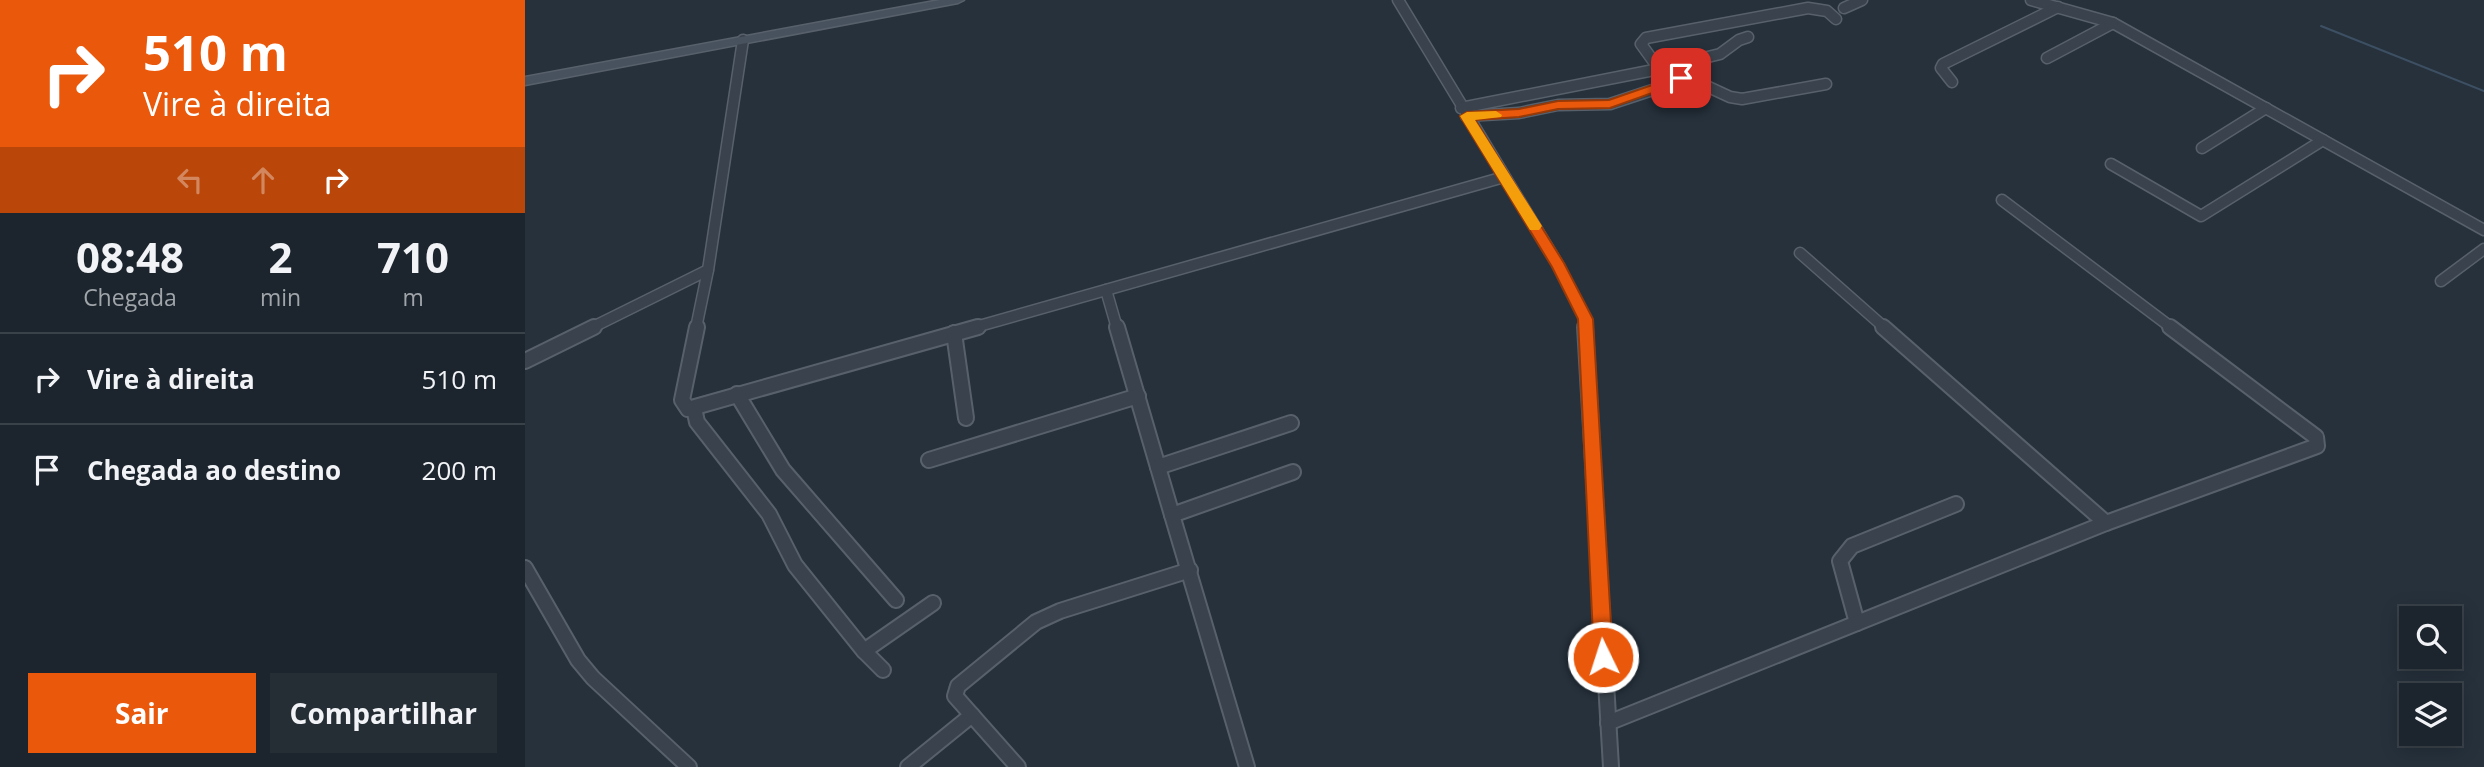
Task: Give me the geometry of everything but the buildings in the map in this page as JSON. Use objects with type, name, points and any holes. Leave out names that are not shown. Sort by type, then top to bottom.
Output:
[{"type":"main road","points":[[525,81],[953,0]]},
{"type":"street","points":[[1398,0],[1559,266],[1585,319],[1611,767]]},
{"type":"street","points":[[1844,8],[1862,0]]},
{"type":"street","points":[[2031,0],[2113,23],[2484,230]]},
{"type":"street","points":[[1952,82],[1941,68],[1943,64],[2058,7]]},
{"type":"street","points":[[1660,69],[1641,44],[1646,38],[1808,8],[1827,11],[1836,19]]},
{"type":"street","points":[[2047,58],[2113,23]]},
{"type":"street","points":[[1464,112],[1720,54],[1739,40],[1748,37]]},
{"type":"street","points":[[743,40],[708,270],[682,400],[688,409],[1504,177]]},
{"type":"street","points":[[1464,112],[1519,113],[1558,105],[1610,104],[1689,78],[1730,97],[1742,99],[1826,84]]},
{"type":"street","points":[[2202,148],[2266,108]]},
{"type":"street","points":[[2111,164],[2201,216],[2323,140]]},
{"type":"street","points":[[1608,723],[2106,523],[2314,449],[2318,441],[2002,200]]},
{"type":"street","points":[[2441,281],[2484,249]]},
{"type":"street","points":[[1800,253],[2106,523]]},
{"type":"street","points":[[525,361],[708,270]]},
{"type":"street","points":[[1106,290],[1247,767]]},
{"type":"street","points":[[954,332],[966,418]]},
{"type":"street","points":[[737,394],[783,470],[896,600]]},
{"type":"street","points":[[929,460],[1138,396]]},
{"type":"street","points":[[694,408],[697,422],[769,514],[795,565],[864,651],[883,670]]},
{"type":"street","points":[[1158,467],[1291,423]]},
{"type":"street","points":[[1172,515],[1293,472]]},
{"type":"street","points":[[1857,623],[1841,572],[1840,561],[1845,552],[1852,546],[1956,504]]},
{"type":"street","points":[[525,568],[578,660],[593,678],[689,767]]},
{"type":"street","points":[[1018,767],[955,696],[954,691],[1036,622],[1060,611],[1190,570]]},
{"type":"street","points":[[864,651],[933,603]]},
{"type":"street","points":[[908,767],[972,715]]},
{"type":"waterway","points":[[2321,26],[2484,91]]},
{"type":"slow traffic","points":[[1496,115],[1467,116],[1534,226]]},
{"type":"route","points":[[1603,657],[1585,319],[1559,266],[1467,116],[1519,113],[1546,106],[1610,104],[1681,78]]}]
